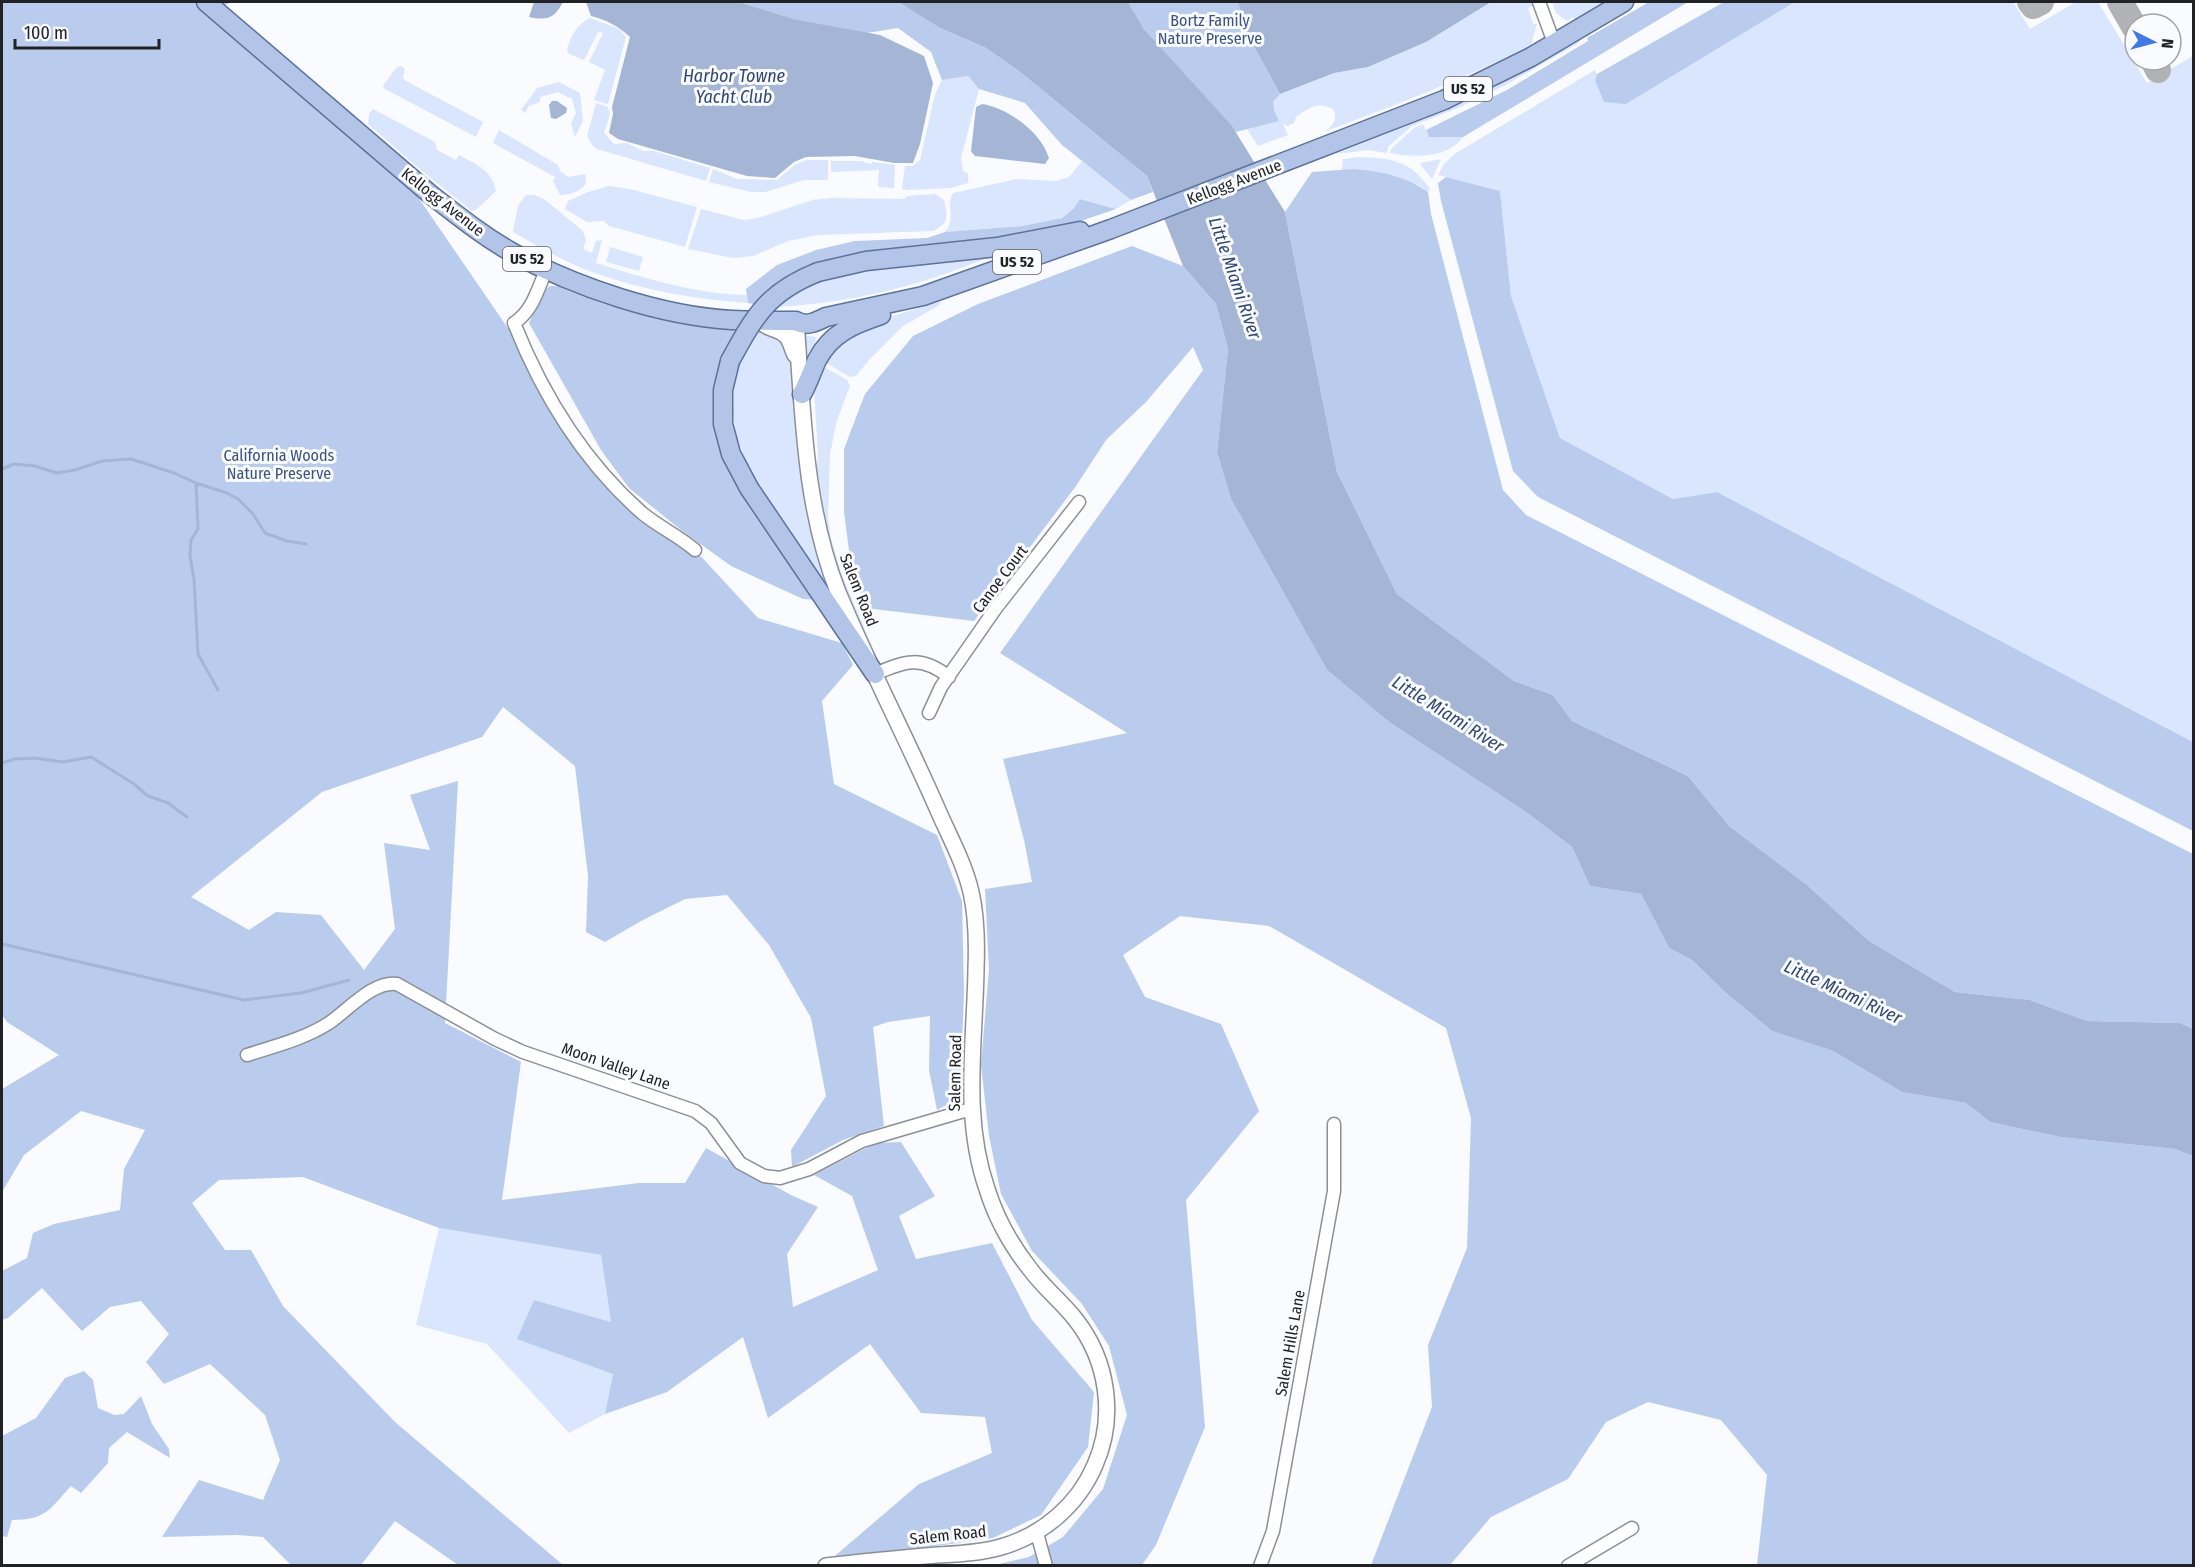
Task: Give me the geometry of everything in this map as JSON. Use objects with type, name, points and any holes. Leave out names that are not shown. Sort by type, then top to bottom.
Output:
[{"type":"main road","name":"Kellogg Avenue","points":[[206,2],[430,194],[492,240],[515,254],[609,294],[655,307],[708,318],[796,321],[801,324],[814,323],[826,317],[923,296],[1111,229],[1302,156],[1444,100],[1488,79],[1624,2]]},
{"type":"main road","points":[[874,674],[749,488],[731,454],[723,424],[723,390],[730,361],[757,313],[771,298],[799,279],[818,272],[866,261],[996,247],[1071,232],[1111,229]]},
{"type":"main road","points":[[802,394],[823,350],[838,334],[849,327],[893,311],[923,296]]},
{"type":"street","points":[[1539,2],[1554,43]]},
{"type":"street","points":[[547,268],[530,307],[514,323],[540,383],[571,433],[600,470],[644,514],[695,550]]},
{"type":"street","name":"Salem Road","points":[[760,321],[764,326],[781,331],[787,337],[800,369]]},
{"type":"street","name":"Salem Road","points":[[796,321],[809,478],[820,534],[838,591],[874,674],[959,855],[972,897],[977,944],[971,1109],[974,1139],[981,1169],[998,1218],[1033,1273],[1074,1317],[1093,1347],[1105,1386],[1107,1420],[1094,1469],[1077,1497],[1064,1511],[1036,1533],[988,1550],[826,1566]]},
{"type":"street","name":"Canoe Court","points":[[929,713],[933,701],[996,608],[1079,502]]},
{"type":"street","points":[[874,674],[909,662],[930,665],[949,677]]},
{"type":"street","name":"Moon Valley Lane","points":[[247,1055],[297,1040],[316,1031],[348,1010],[382,984],[397,984],[495,1039],[523,1052],[695,1111],[711,1122],[740,1163],[771,1178],[780,1178],[809,1170],[844,1150],[872,1138],[971,1109]]},
{"type":"street","name":"Salem Hills Lane","points":[[1260,1566],[1273,1531],[1334,1191],[1334,1124]]},
{"type":"street","points":[[1568,1566],[1632,1528]]},
{"type":"street","points":[[1036,1533],[1046,1566]]},
{"type":"shaded area","points":[[1491,2],[1532,2],[1533,6],[1528,8],[1533,24],[1537,24],[1531,45],[1456,80],[1326,131],[1334,121],[1333,109],[1318,106],[1309,108],[1296,117],[1294,123],[1288,126],[1283,124],[1288,135],[1258,146],[1220,87],[1273,105],[1280,94],[1334,73],[1368,67],[1426,42]]},
{"type":"shaded area","points":[[1552,2],[1606,2],[1576,20],[1573,17],[1567,21],[1556,13]]},
{"type":"shaded area","points":[[1795,2],[2013,2],[2030,29],[2076,2],[2098,2],[2123,43],[2123,72],[2140,72],[2147,83],[2166,72],[2183,72],[2183,62],[2193,56],[2193,742],[1717,492],[1673,499],[1560,438],[1511,296],[1500,191],[1438,175],[1444,164],[1456,153],[1595,70],[1597,74],[1595,80],[1626,104]]},
{"type":"shaded area","points":[[590,18],[619,29],[626,37],[608,104],[594,100],[605,70],[589,62],[603,33],[598,32],[584,60],[569,54],[567,50],[575,31]]},
{"type":"shaded area","points":[[1580,38],[1577,44],[1504,86],[1458,108],[1412,126],[1389,146],[1386,153],[1369,150],[1336,154],[1461,104],[1530,68]]},
{"type":"shaded area","points":[[401,66],[405,69],[403,78],[406,81],[483,122],[476,137],[383,88],[397,67]]},
{"type":"shaded area","points":[[968,76],[979,89],[961,158],[963,171],[968,174],[968,183],[950,188],[902,189],[905,166],[913,166],[920,160],[935,94],[942,80]]},
{"type":"shaded area","points":[[559,82],[580,93],[583,121],[575,137],[571,123],[576,113],[572,99],[558,92],[540,97],[540,102],[529,106],[525,113],[521,110],[537,88]]},
{"type":"shaded area","points":[[596,103],[608,107],[610,114],[604,133],[614,144],[627,143],[643,151],[654,151],[710,168],[706,181],[597,149],[587,136]]},
{"type":"shaded area","points":[[373,109],[435,142],[437,150],[456,160],[459,155],[478,165],[491,178],[496,191],[472,211],[368,124],[369,114]]},
{"type":"shaded area","points":[[1423,124],[1429,137],[1463,137],[1457,144],[1440,153],[1409,156],[1390,153],[1391,149],[1414,128]]},
{"type":"shaded area","points":[[499,130],[558,165],[560,171],[568,177],[585,174],[583,187],[570,194],[560,195],[553,181],[555,177],[493,143]]},
{"type":"shaded area","points":[[1382,158],[1400,163],[1416,172],[1430,189],[1428,192],[1419,185],[1353,169],[1342,170],[1343,159]]},
{"type":"shaded area","points":[[1441,159],[1432,179],[1420,164]]},
{"type":"shaded area","points":[[807,160],[828,160],[828,180],[804,180],[765,192],[751,192],[709,182],[713,169],[737,179],[777,180],[796,164]]},
{"type":"shaded area","points":[[831,161],[861,161],[871,164],[872,162],[895,165],[894,188],[878,187],[879,170],[831,172]]},
{"type":"shaded area","points":[[1082,161],[1131,200],[1116,209],[1080,199],[1074,208],[1062,218],[1022,226],[945,232],[950,222],[950,203],[953,193],[1017,179],[1056,181],[1069,177]]},
{"type":"shaded area","points":[[609,186],[630,189],[697,207],[685,247],[609,226],[604,221],[587,222],[565,209],[568,201]]},
{"type":"shaded area","points":[[936,194],[944,200],[946,219],[933,231],[818,235],[788,241],[753,256],[733,258],[688,249],[701,209],[744,220],[758,218],[813,200],[830,198],[904,199],[907,196]]},
{"type":"shaded area","points":[[526,195],[544,199],[583,231],[586,240],[583,249],[592,253],[596,241],[602,240],[596,263],[689,288],[747,295],[748,303],[652,289],[595,273],[563,260],[513,232],[518,206]]},
{"type":"shaded area","points":[[610,247],[643,257],[639,271],[606,262]]},
{"type":"shaded area","points":[[988,253],[989,257],[963,268],[887,291],[835,301],[780,307],[779,301],[822,275]]},
{"type":"shaded area","points":[[939,302],[941,304],[903,326],[856,376],[850,377],[821,360],[860,326]]},
{"type":"shaded area","points":[[755,330],[769,331],[791,350],[832,591],[829,593],[747,465],[736,434],[733,415],[734,380],[740,355]]},
{"type":"shaded area","points":[[804,335],[816,337],[806,357],[812,360],[807,371]]},
{"type":"shaded area","points":[[819,364],[847,380],[850,386],[837,420],[830,454],[828,518],[841,573],[878,660],[841,578],[821,509],[816,477],[818,455],[814,390]]},
{"type":"shaded area","points":[[439,1228],[601,1255],[611,1322],[534,1300],[613,1374],[605,1414],[569,1433],[487,1344],[416,1325]]},
{"type":"green space","name":"California Woods Nature Preserve","points":[[2,2],[232,2],[216,9],[396,165],[527,356],[600,470],[695,550],[758,618],[842,643],[853,665],[822,701],[834,784],[937,835],[962,901],[964,992],[960,1098],[937,1110],[929,1070],[930,1016],[888,1022],[873,1027],[884,1126],[843,1140],[792,1167],[791,1150],[826,1096],[811,1018],[769,945],[727,895],[685,899],[605,942],[586,932],[588,876],[575,766],[503,707],[482,737],[322,792],[191,897],[249,930],[276,912],[321,915],[364,970],[395,929],[384,843],[430,850],[410,795],[458,781],[445,1023],[521,1062],[502,1200],[639,1183],[685,1183],[706,1148],[791,1195],[818,1207],[787,1254],[793,1307],[878,1270],[852,1196],[814,1175],[876,1143],[901,1142],[935,1196],[899,1216],[916,1259],[992,1243],[1032,1320],[1094,1392],[1088,1447],[1041,1515],[993,1538],[829,1561],[919,1484],[992,1453],[985,1417],[921,1413],[870,1344],[768,1418],[743,1337],[667,1392],[605,1414],[613,1374],[517,1339],[534,1300],[611,1322],[601,1255],[439,1228],[303,1177],[219,1180],[192,1203],[225,1250],[251,1250],[283,1306],[395,1422],[563,1565],[458,1565],[395,1521],[361,1565],[291,1565],[263,1537],[237,1535],[162,1537],[199,1480],[263,1500],[280,1460],[265,1415],[210,1364],[164,1384],[146,1362],[169,1334],[141,1301],[110,1307],[82,1331],[42,1288],[8,1318],[2,1320],[2,1271],[27,1258],[33,1233],[54,1224],[120,1210],[124,1169],[145,1130],[81,1111],[24,1155],[2,1192],[2,1089],[59,1055],[7,1022],[2,1015]]},
{"type":"green space","points":[[739,2],[899,2],[904,4],[940,28],[986,48],[1019,71],[1147,176],[1153,192],[1131,200],[1062,145],[1025,103],[979,89],[968,76],[942,80],[931,52],[898,28],[867,33],[794,19]]},
{"type":"green space","name":"Bortz Family Nature Preserve","points":[[1128,2],[1238,2],[1245,30],[1280,94],[1273,102],[1279,121],[1236,132],[1144,29]]},
{"type":"green space","points":[[1649,2],[1688,2],[1463,137],[1429,137],[1426,130],[1507,90],[1588,41],[1587,38]]},
{"type":"green space","points":[[1724,2],[1795,2],[1626,104],[1604,102],[1595,80],[1597,74]]},
{"type":"green space","points":[[1353,169],[1392,175],[1420,186],[1428,192],[1431,214],[1503,490],[1526,515],[2193,854],[2193,1029],[2180,1023],[2087,1021],[2030,1000],[1955,992],[1869,941],[1807,885],[1729,826],[1688,776],[1572,721],[1553,695],[1514,681],[1397,594],[1337,472],[1285,212],[1312,172]]},
{"type":"green space","points":[[1446,177],[1500,191],[1511,296],[1560,438],[1673,499],[1717,492],[2193,742],[2193,831],[1538,497],[1513,471],[1441,201],[1438,183]]},
{"type":"green space","points":[[1080,199],[1116,209],[1037,233],[819,261],[790,278],[758,305],[748,303],[746,289],[777,265],[816,250],[855,241],[927,238],[945,232],[1022,226],[1062,218],[1074,208]]},
{"type":"green space","points":[[1132,246],[1183,266],[1216,304],[1228,349],[1217,452],[1231,499],[1327,670],[1389,722],[1526,812],[1572,847],[1590,886],[1641,894],[1669,948],[1692,960],[1727,994],[1772,1031],[1833,1051],[1902,1092],[1966,1103],[1990,1122],[2060,1137],[2175,1149],[2193,1156],[2193,1565],[1757,1565],[1767,1475],[1721,1420],[1648,1402],[1606,1422],[1568,1479],[1491,1517],[1450,1565],[1371,1565],[1432,1407],[1428,1345],[1467,1248],[1471,1118],[1446,1028],[1269,926],[1180,916],[1123,955],[1145,997],[1221,1024],[1259,1111],[1186,1200],[1205,1427],[1156,1545],[1142,1565],[995,1565],[1029,1557],[1063,1537],[1103,1489],[1127,1415],[1109,1346],[1082,1304],[1032,1251],[1001,1194],[989,1136],[981,1065],[989,969],[985,889],[1032,882],[1024,840],[1003,759],[1127,733],[1000,653],[1203,370],[1193,347],[1146,402],[1106,440],[1076,486],[974,621],[865,608],[850,558],[844,512],[844,449],[865,394],[913,336],[978,304]]},
{"type":"green space","points":[[550,286],[557,286],[647,316],[740,330],[722,434],[820,600],[803,599],[731,566],[629,488],[601,450],[529,323],[544,291]]},
{"type":"green space","points":[[84,1371],[93,1380],[98,1408],[114,1415],[124,1414],[141,1396],[152,1424],[169,1449],[170,1458],[127,1432],[109,1448],[108,1463],[81,1493],[71,1486],[46,1512],[33,1518],[12,1520],[7,1537],[2,1536],[2,1436],[36,1418],[65,1378]]},
{"type":"water","points":[[534,2],[563,2],[557,12],[541,19],[529,17]]},
{"type":"water","name":"Harbor Towne Yacht Club","points":[[586,2],[739,2],[794,19],[880,35],[924,56],[933,83],[920,144],[913,163],[894,163],[855,156],[806,157],[794,162],[775,178],[747,176],[618,139],[609,133],[612,107],[630,37],[612,24],[591,16]]},
{"type":"water","name":"Little Miami River","points":[[899,2],[1128,2],[1144,29],[1232,126],[1285,212],[1337,472],[1397,594],[1514,681],[1553,695],[1572,721],[1688,776],[1729,826],[1807,885],[1869,941],[1955,992],[2030,1000],[2087,1021],[2180,1023],[2193,1029],[2193,1156],[2175,1149],[2060,1137],[1990,1122],[1966,1103],[1902,1092],[1833,1051],[1772,1031],[1727,994],[1692,960],[1669,948],[1641,894],[1590,886],[1572,847],[1526,812],[1389,722],[1327,670],[1231,499],[1217,452],[1228,349],[1216,304],[1183,266],[1147,176],[1019,71],[986,48],[940,28]]},
{"type":"water","points":[[1238,2],[1491,2],[1426,42],[1368,67],[1334,73],[1280,94],[1245,30]]},
{"type":"water","points":[[552,101],[557,101],[567,108],[566,113],[556,119],[551,118],[549,105]]},
{"type":"water","points":[[982,104],[1013,116],[1031,131],[1045,148],[1049,158],[1045,164],[975,156],[971,151],[976,107]]},
{"type":"waterway","points":[[2,469],[14,464],[35,466],[57,473],[102,461],[131,459],[227,493],[238,499],[253,514],[265,533],[287,541],[306,544]]},
{"type":"waterway","points":[[196,483],[198,529],[191,540],[190,556],[194,579],[198,654],[218,690]]},
{"type":"waterway","points":[[2,763],[15,759],[34,758],[63,762],[91,757],[134,784],[148,796],[168,803],[187,817]]},
{"type":"waterway","points":[[2,944],[244,1000],[301,993],[349,980]]},
{"type":"taxiway","points":[[2030,2],[2033,6],[2041,2]]},
{"type":"taxiway","points":[[2120,2],[2126,12]]}]
